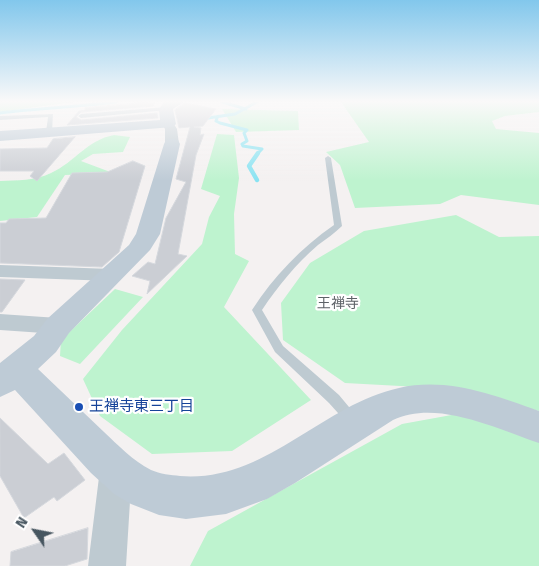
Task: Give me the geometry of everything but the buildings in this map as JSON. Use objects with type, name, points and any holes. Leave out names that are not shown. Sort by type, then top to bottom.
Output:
[{"type":"street","points":[[0,136],[85,128]]},
{"type":"street","points":[[169,128],[148,234],[138,250],[58,326],[45,344],[8,376],[116,469],[135,484],[156,493],[179,497],[210,497],[238,490],[270,475],[377,411],[399,402],[426,398],[454,400],[485,408],[539,427]]},
{"type":"street","points":[[0,271],[112,275]]},
{"type":"street","points":[[0,322],[58,326]]},
{"type":"street","points":[[107,566],[116,469]]},
{"type":"lane","points":[[328,158],[338,226],[309,247],[266,295],[257,310],[279,349],[334,399],[356,423]]},
{"type":"green space","points":[[234,128],[299,128],[299,130],[236,132]]},
{"type":"green space","points":[[359,128],[496,128],[539,133],[539,205],[461,195],[440,204],[355,208],[340,165],[326,152],[369,142]]},
{"type":"green space","points":[[217,134],[234,135],[239,178],[234,214],[235,254],[249,261],[224,307],[311,400],[232,451],[152,454],[100,416],[83,379],[122,330],[202,244],[209,217],[220,196],[201,189]]},
{"type":"green space","points":[[114,135],[130,137],[123,152],[93,154],[81,161],[113,173],[65,175],[37,217],[0,221],[0,181],[26,180],[45,176],[67,163],[89,146]]},
{"type":"green space","points":[[456,215],[499,237],[539,236],[539,411],[456,389],[345,383],[283,340],[281,303],[310,263],[364,231]]},
{"type":"green space","points":[[115,289],[143,297],[80,364],[60,356],[61,340]]},
{"type":"green space","points":[[457,414],[539,440],[539,566],[190,566],[208,531],[402,424]]},
{"type":"waterway","points":[[241,128],[247,130],[244,133],[247,141],[242,144],[243,146],[262,149],[258,153]]},
{"type":"waterway","points":[[257,180],[249,166],[258,153]]},
{"type":"place","name":"王禅寺東三丁目","points":[[79,407]]},
{"type":"district","name":"王禅寺","points":[[338,304]]}]
